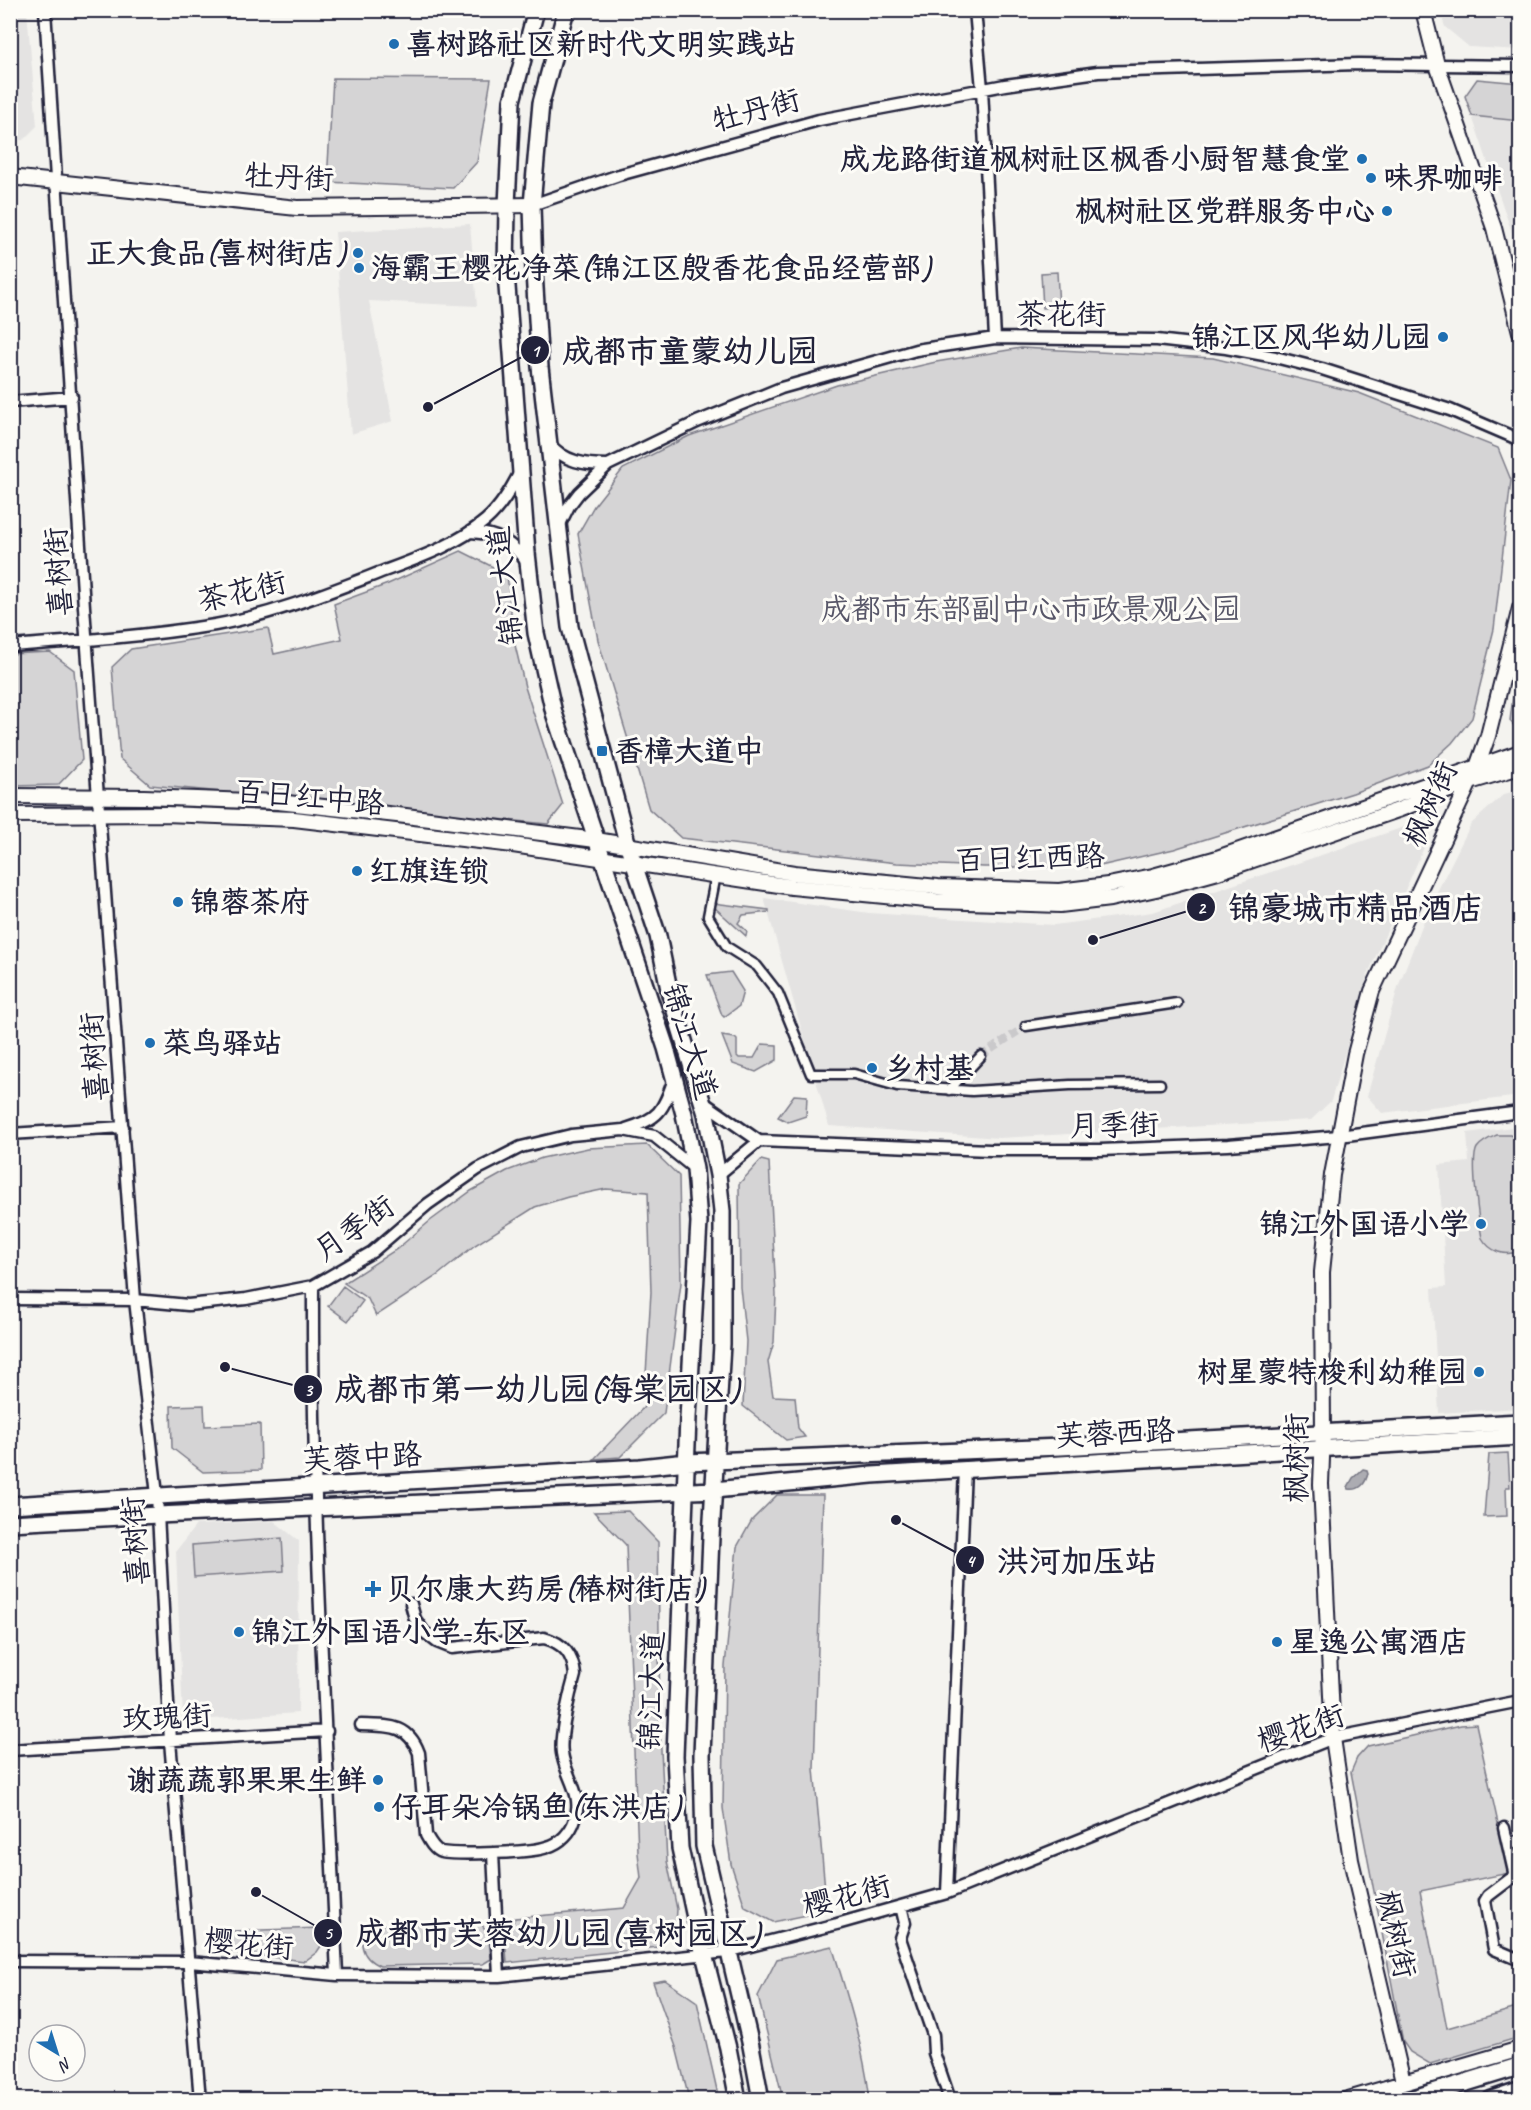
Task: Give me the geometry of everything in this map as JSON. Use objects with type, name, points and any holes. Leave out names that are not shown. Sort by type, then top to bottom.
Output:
[{"type":"main road","name":"锦江大道","points":[[536,10],[512,101],[506,273],[528,564],[536,633],[554,713],[674,1079],[684,1114],[694,1169],[699,1222],[685,1492],[675,1756],[680,1848],[728,2048],[738,2100]]},
{"type":"main road","name":"锦江大道","points":[[566,10],[541,104],[532,205],[534,272],[547,438],[570,627],[627,846],[658,936],[670,994],[703,1102],[718,1175],[722,1211],[722,1333],[702,1755],[704,1846],[727,1952],[751,2046],[761,2100]]},
{"type":"main road","name":"芙蓉西路","points":[[716,1462],[1071,1447],[1521,1422]]},
{"type":"main road","name":"芙蓉西路","points":[[714,1490],[872,1475],[1521,1437]]},
{"type":"main road","name":"芙蓉中路","points":[[10,1505],[716,1462]]},
{"type":"main road","name":"芙蓉中路","points":[[10,1523],[714,1490]]},
{"type":"main road","points":[[1409,2100],[1521,2066]]},
{"type":"main road","points":[[1491,2100],[1521,2090]]},
{"type":"street","name":"喜树街","points":[[45,10],[72,397],[86,640],[135,1300],[157,1495],[170,1741],[200,2100]]},
{"type":"street","points":[[975,10],[982,89],[995,338]]},
{"type":"street","points":[[1423,10],[1437,65],[1494,228],[1521,332]]},
{"type":"street","name":"牡丹街","points":[[10,177],[297,208],[532,205],[619,175],[819,120],[982,89],[1098,72],[1348,65],[1521,66]]},
{"type":"street","name":"茶花街","points":[[559,537],[560,521],[569,506],[588,483],[608,465],[698,422],[781,388],[916,350],[995,338],[1157,340],[1226,348],[1275,357],[1333,372],[1450,410],[1521,440]]},
{"type":"street","points":[[10,402],[72,397]]},
{"type":"street","points":[[547,438],[558,453],[572,460],[588,465],[608,465]]},
{"type":"street","name":"茶花街","points":[[10,646],[216,625],[298,604],[422,557],[471,532],[488,519],[501,504],[520,471]]},
{"type":"street","points":[[471,532],[488,533],[502,538],[516,549],[528,564]]},
{"type":"street","name":"枫树街","points":[[1403,2082],[1351,1860],[1333,1738],[1321,1484],[1322,1272],[1332,1175],[1355,1054],[1372,991],[1477,767],[1488,736],[1521,608]]},
{"type":"street","name":"百日红西路","points":[[596,840],[804,874],[938,887],[1059,891],[1119,883],[1214,859],[1521,752]]},
{"type":"street","name":"百日红西路","points":[[603,860],[792,887],[936,901],[1049,905],[1110,899],[1218,872],[1398,810],[1470,782],[1521,767]]},
{"type":"street","name":"百日红中路","points":[[10,796],[98,796],[278,802],[596,840]]},
{"type":"street","name":"百日红中路","points":[[10,815],[165,814],[294,819],[513,845],[603,860]]},
{"type":"street","points":[[716,875],[708,916],[727,947],[757,966],[778,993],[811,1074],[854,1074],[897,1086],[972,1091],[1070,1085],[1160,1084]]},
{"type":"street","points":[[1026,1026],[1177,1003]]},
{"type":"street","points":[[949,1090],[981,1056]]},
{"type":"street","points":[[623,1130],[646,1123],[658,1113],[667,1100],[674,1079]]},
{"type":"street","points":[[703,1102],[759,1141],[718,1175]]},
{"type":"street","name":"月季街","points":[[759,1141],[990,1150],[1100,1150],[1228,1145],[1339,1136],[1521,1112]]},
{"type":"street","points":[[10,1134],[123,1127]]},
{"type":"street","name":"月季街","points":[[10,1299],[135,1300],[188,1305],[246,1299],[313,1286],[372,1252],[428,1204],[478,1169],[521,1147],[571,1135],[623,1130],[654,1136],[694,1169]]},
{"type":"street","points":[[313,1286],[316,1487],[337,1975]]},
{"type":"street","points":[[947,1893],[965,1469]]},
{"type":"street","points":[[361,1725],[392,1726],[401,1730],[416,1743],[419,1753],[426,1835],[431,1845],[440,1852],[493,1852],[547,1848],[560,1841],[570,1830],[576,1817],[578,1803],[561,1752],[574,1675],[574,1665],[570,1655],[554,1641],[544,1638],[452,1648],[437,1642],[424,1632],[415,1619],[411,1604]]},
{"type":"street","name":"樱花街","points":[[10,1961],[189,1962],[337,1975],[499,1976],[727,1952],[947,1893],[1333,1738],[1521,1701]]},
{"type":"street","name":"玫瑰街","points":[[10,1750],[327,1731]]},
{"type":"street","points":[[1504,1828],[1514,1872],[1513,1877],[1488,1896],[1485,1907],[1494,1949],[1521,1960]]},
{"type":"street","points":[[1508,1844],[1521,1840]]},
{"type":"street","points":[[493,1852],[499,1976]]},
{"type":"street","points":[[901,1906],[905,1923],[900,1938],[933,2035],[934,2053],[950,2100]]},
{"type":"street","points":[[1345,2100],[1521,2049]]},
{"type":"shaded area","points":[[11,11],[27,11],[37,126],[23,140],[11,141]]},
{"type":"shaded area","points":[[1440,11],[1520,11],[1520,50],[1469,47],[1445,27]]},
{"type":"shaded area","points":[[1472,116],[1520,121],[1520,256]]},
{"type":"shaded area","points":[[470,224],[477,306],[369,301],[393,421],[351,434],[335,232]]},
{"type":"shaded area","points":[[1520,790],[1520,1096],[1382,1113],[1367,1096],[1398,987],[1429,908],[1471,824],[1504,794]]},
{"type":"shaded area","points":[[1419,822],[1430,834],[1368,974],[1331,1101],[1311,1120],[1000,1138],[829,1126],[764,898],[869,913],[1054,925],[1153,912]]},
{"type":"shaded area","points":[[1520,1126],[1520,1284],[1517,1284],[1520,1408],[1439,1413],[1432,1288],[1446,1287],[1439,1165],[1469,1162],[1467,1133]]},
{"type":"shaded area","points":[[1363,1469],[1368,1473],[1364,1483],[1356,1489],[1349,1489],[1353,1478]]},
{"type":"shaded area","name":"锦江外国语小学-东区","points":[[274,1521],[299,1541],[298,1713],[183,1721],[176,1551],[196,1525]]},
{"type":"green space","points":[[333,78],[491,79],[477,162],[453,188],[327,182]]},
{"type":"green space","points":[[1477,79],[1520,83],[1520,121],[1472,116],[1465,96]]},
{"type":"green space","points":[[1057,272],[1059,307],[1043,308],[1041,273]]},
{"type":"green space","name":"成都市东部副中心市政景观公园","points":[[1021,348],[1213,358],[1359,393],[1498,448],[1511,480],[1494,629],[1472,718],[1452,743],[1428,765],[1353,793],[1174,849],[1096,867],[984,867],[897,863],[681,838],[649,809],[598,640],[578,534],[594,506],[623,469],[689,436],[837,385],[936,362]]},
{"type":"green space","points":[[461,551],[507,574],[514,641],[525,687],[563,805],[548,824],[150,785],[120,759],[112,667],[131,649],[268,628],[274,654],[342,639],[334,604],[388,584]]},
{"type":"green space","points":[[1520,638],[1520,732],[1510,721]]},
{"type":"green space","points":[[50,652],[74,670],[82,760],[58,785],[11,786],[11,654]]},
{"type":"green space","points":[[713,903],[769,910],[769,912],[743,915],[738,923],[747,931],[746,936],[713,906]]},
{"type":"green space","points":[[731,972],[743,991],[739,1006],[724,1017],[707,975]]},
{"type":"green space","points":[[722,1036],[737,1040],[739,1058],[754,1058],[762,1044],[777,1045],[777,1060],[756,1072],[733,1064]]},
{"type":"green space","points":[[794,1095],[807,1096],[806,1116],[788,1122],[778,1117]]},
{"type":"green space","points":[[1497,1135],[1510,1135],[1520,1140],[1520,1251],[1514,1253],[1498,1252],[1489,1247],[1482,1238],[1479,1219],[1475,1154],[1477,1148]]},
{"type":"green space","points":[[647,1145],[679,1176],[681,1283],[664,1413],[620,1457],[594,1459],[644,1407],[651,1292],[648,1192],[606,1189],[535,1207],[475,1245],[438,1275],[376,1316],[368,1299],[344,1283],[397,1249],[471,1191],[507,1171],[542,1158],[588,1148]]},
{"type":"green space","points":[[761,1160],[769,1162],[776,1295],[774,1342],[768,1362],[773,1396],[795,1397],[798,1428],[805,1437],[786,1440],[743,1406],[746,1341],[740,1287],[739,1184]]},
{"type":"green space","points":[[343,1286],[363,1301],[348,1321],[328,1306]]},
{"type":"green space","points":[[204,1405],[205,1426],[260,1424],[261,1470],[203,1472],[172,1448],[171,1406]]},
{"type":"green space","points":[[1508,1453],[1510,1487],[1506,1487],[1507,1516],[1484,1517],[1489,1454]]},
{"type":"green space","points":[[777,1495],[823,1495],[814,1769],[827,1911],[773,1922],[745,1907],[731,1864],[723,1808],[725,1666],[737,1547],[752,1520]]},
{"type":"green space","points":[[628,1511],[658,1542],[660,1732],[667,1861],[677,1909],[676,1925],[659,1947],[507,1963],[505,1936],[515,1918],[624,1908],[641,1878],[638,1853],[626,1545],[594,1512]]},
{"type":"green space","points":[[282,1538],[284,1571],[194,1577],[192,1545]]},
{"type":"green space","points":[[1476,1724],[1509,1873],[1420,1891],[1447,2028],[1520,2007],[1520,2037],[1430,2064],[1410,2052],[1403,2042],[1351,1772],[1357,1758],[1368,1746],[1461,1725]]},
{"type":"green space","points":[[479,1921],[488,1933],[491,1959],[483,1964],[380,1966],[368,1958],[362,1947],[364,1935],[374,1925]]},
{"type":"green space","points":[[321,1928],[323,1943],[317,1952],[305,1961],[229,1952],[207,1932]]},
{"type":"green space","points":[[832,1946],[859,2041],[870,2099],[783,2099],[758,1996],[777,1959]]},
{"type":"green space","points":[[665,1980],[697,2002],[719,2099],[689,2099],[676,2047],[653,1982]]},
{"type":"tunnel","points":[[981,1056],[1026,1026]]},
{"type":"place","name":"喜树路社区新时代文明实践站","points":[[394,44]]},
{"type":"place","name":"成龙路街道枫树社区枫香小厨智慧食堂","points":[[1362,159]]},
{"type":"place","name":"味界咖啡","points":[[1371,178]]},
{"type":"place","name":"枫树社区党群服务中心","points":[[1387,211]]},
{"type":"place","name":"正大食品(喜树街店)","points":[[358,253]]},
{"type":"place","name":"海霸王樱花净菜(锦江区殷香花食品经营部)","points":[[359,268]]},
{"type":"place","name":"锦江区风华幼儿园","points":[[1443,337]]},
{"type":"place","name":"成都市童蒙幼儿园","points":[[428,407]]},
{"type":"place","name":"香樟大道中","points":[[602,751]]},
{"type":"place","name":"红旗连锁","points":[[357,871]]},
{"type":"place","name":"锦蓉茶府","points":[[178,902]]},
{"type":"place","name":"锦豪城市精品酒店","points":[[1093,940]]},
{"type":"place","name":"菜鸟驿站","points":[[150,1043]]},
{"type":"place","name":"乡村基","points":[[872,1068]]},
{"type":"place","name":"锦江外国语小学","points":[[1481,1224]]},
{"type":"place","name":"成都市第一幼儿园(海棠园区)","points":[[225,1367]]},
{"type":"place","name":"树星蒙特梭利幼稚园","points":[[1479,1372]]},
{"type":"place","name":"洪河加压站","points":[[896,1520]]},
{"type":"place","name":"贝尔康大药房(椿树街店)","points":[[373,1589]]},
{"type":"place","name":"锦江外国语小学-东区","points":[[239,1632]]},
{"type":"place","name":"星逸公寓酒店","points":[[1277,1642]]},
{"type":"place","name":"谢蔬蔬郭果果生鲜","points":[[378,1780]]},
{"type":"place","name":"仔耳朵冷锅鱼(东洪店)","points":[[379,1807]]},
{"type":"place","name":"成都市芙蓉幼儿园(喜树园区)","points":[[256,1892]]}]
